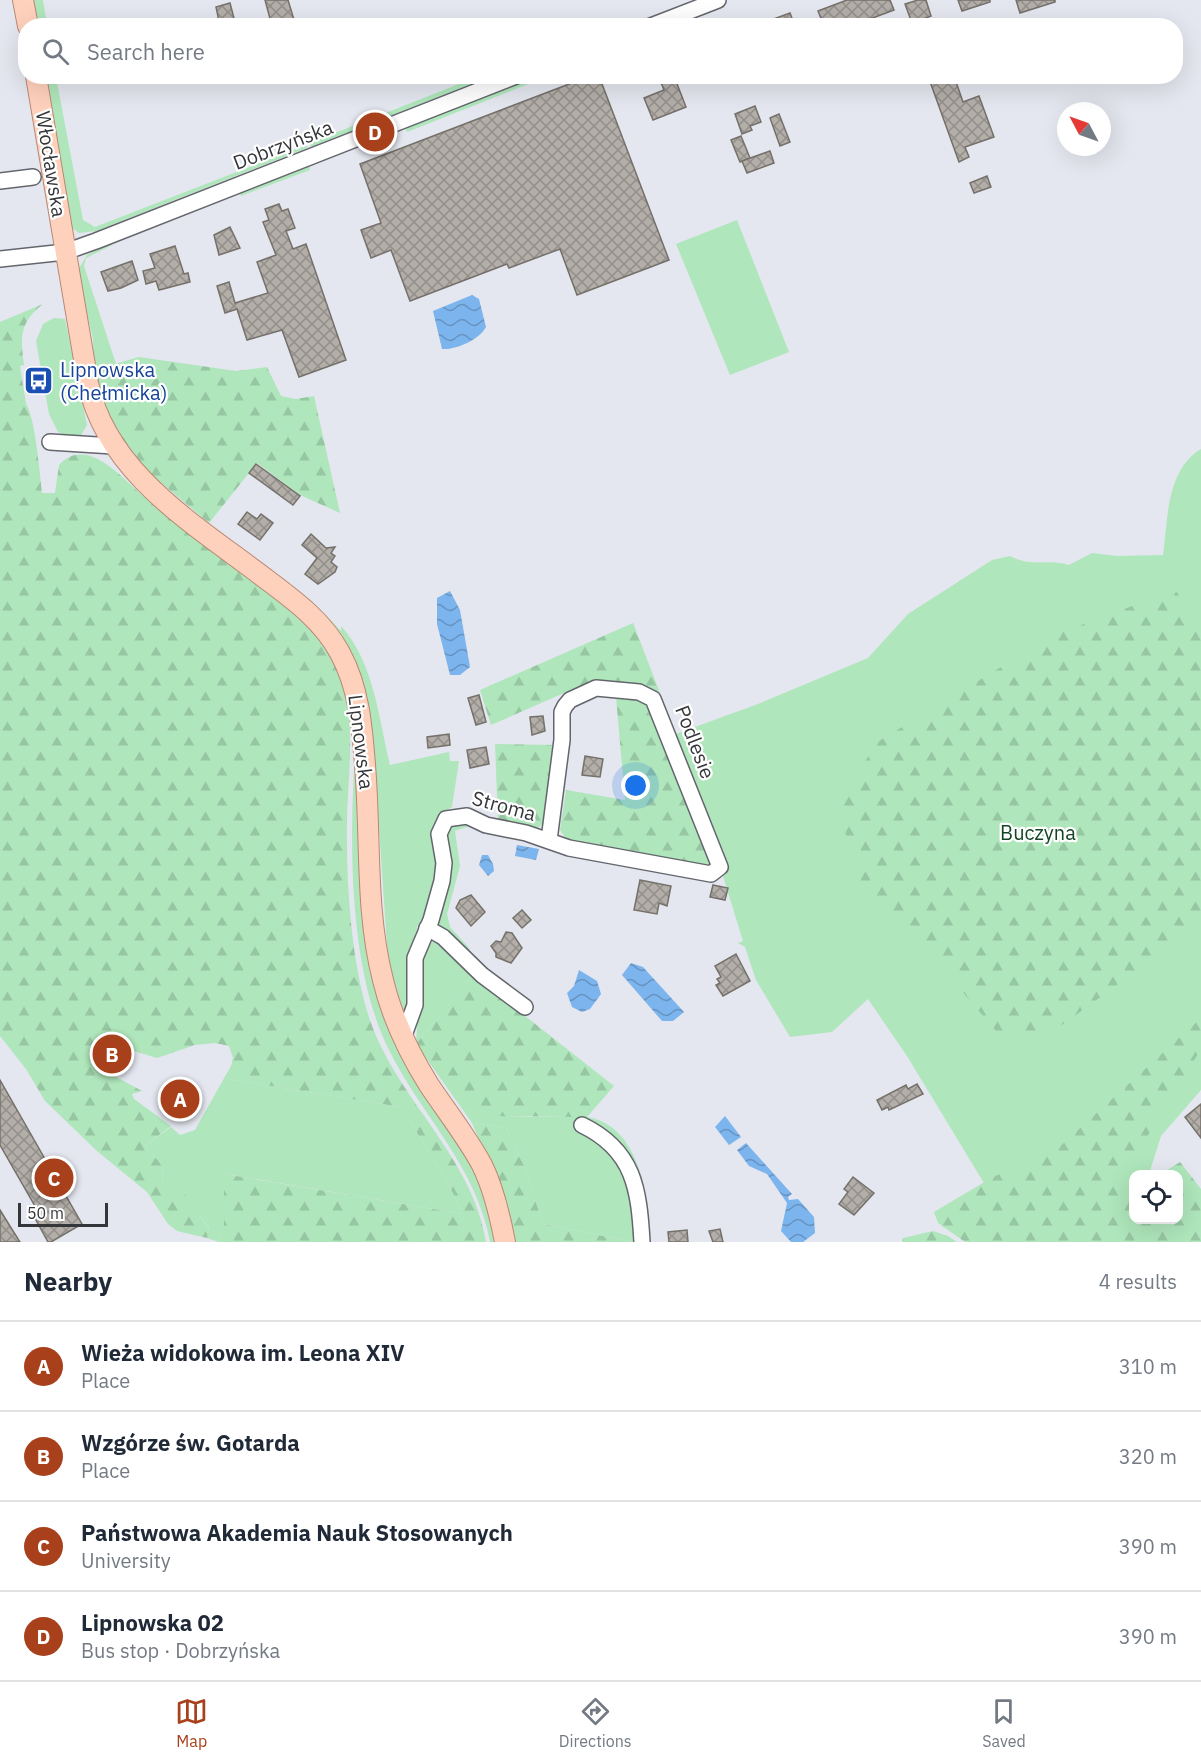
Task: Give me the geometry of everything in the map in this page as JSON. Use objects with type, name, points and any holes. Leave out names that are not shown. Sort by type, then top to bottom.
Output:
[{"type":"main road","points":[[23,0],[26,18]]},
{"type":"main road","name":"Włocławska","points":[[37,84],[65,252]]},
{"type":"main road","name":"Lipnowska","points":[[65,252],[91,397],[99,422],[113,446],[139,476],[177,510],[312,616],[340,652],[351,678],[361,722],[372,902],[379,962],[386,994],[403,1038],[430,1087],[482,1167],[495,1197],[505,1242]]},
{"type":"street","points":[[672,18],[718,0]]},
{"type":"street","name":"Dobrzyńska","points":[[0,259],[65,252],[496,84]]},
{"type":"street","points":[[0,181],[33,177]]},
{"type":"street","points":[[50,442],[113,446]]},
{"type":"street","name":"Podlesie","points":[[549,840],[560,756],[562,712],[565,706],[570,700],[596,688],[639,692],[653,699],[658,705],[719,862],[716,871],[704,872]]},
{"type":"street","name":"Stroma","points":[[403,1038],[415,1005],[414,958],[427,928],[442,881],[444,863],[439,834],[446,819],[467,816],[486,825],[600,854],[704,872]]},
{"type":"street","points":[[427,928],[455,947],[482,975],[525,1007]]},
{"type":"street","points":[[582,1125],[602,1135],[615,1146],[626,1164],[637,1192],[642,1242]]},
{"type":"green space","points":[[33,0],[43,0],[46,18],[37,18]]},
{"type":"green space","points":[[47,84],[57,84],[83,220],[95,227],[306,145],[307,148],[96,231],[79,233],[71,227]]},
{"type":"green space","points":[[459,84],[471,84],[311,147],[310,143]]},
{"type":"green space","points":[[518,84],[528,84],[407,132],[405,128]]},
{"type":"green space","points":[[309,165],[310,170],[241,196],[239,192]]},
{"type":"green space","points":[[737,220],[789,352],[730,375],[676,244]]},
{"type":"green space","points":[[111,242],[112,245],[86,258],[84,266],[116,364],[94,370],[93,339],[77,272],[87,255]]},
{"type":"green space","points":[[43,304],[30,317],[23,330],[24,365],[20,366],[26,404],[34,433],[42,493],[55,493],[59,465],[69,457],[91,456],[102,461],[178,525],[298,618],[326,650],[337,670],[344,690],[350,732],[347,820],[349,896],[354,950],[364,1000],[383,1051],[466,1183],[478,1212],[486,1242],[219,1242],[224,1228],[224,1174],[463,1214],[447,1181],[401,1107],[228,1079],[233,1058],[229,1046],[215,1043],[195,1045],[157,1058],[121,1047],[109,1073],[142,1091],[132,1094],[134,1099],[171,1126],[145,1146],[162,1165],[163,1184],[189,1197],[209,1230],[207,1238],[177,1231],[168,1224],[147,1192],[97,1151],[45,1101],[26,1069],[0,1036],[0,322]]},
{"type":"green space","points":[[54,318],[65,319],[87,425],[80,437],[71,438],[58,432],[49,414],[36,341],[43,324]]},
{"type":"green space","points":[[139,357],[236,371],[267,367],[281,396],[296,399],[314,396],[340,513],[300,495],[257,463],[209,523],[140,465],[108,421],[94,370]]},
{"type":"green space","points":[[1201,449],[1201,1090],[1161,1136],[1150,1170],[1129,1170],[1129,1220],[993,1198],[907,1056],[868,999],[832,1032],[790,1037],[756,980],[745,947],[738,943],[743,941],[722,873],[662,739],[758,704],[868,658],[908,614],[992,560],[1010,556],[1018,560],[1069,565],[1092,553],[1117,556],[1163,555],[1171,496],[1181,469]]},
{"type":"green space","name":"Buczyna","points":[[1175,590],[1201,624],[1201,924],[1051,1033],[1001,1037],[927,950],[863,888],[836,804],[879,741],[1052,636]]},
{"type":"green space","points":[[316,605],[341,631],[341,626],[361,657],[374,692],[390,765],[449,752],[450,761],[459,761],[452,807],[439,815],[432,828],[438,863],[425,916],[418,925],[409,954],[408,1009],[404,1014],[388,961],[376,782],[366,696],[345,642],[315,607]]},
{"type":"green space","points":[[633,623],[730,874],[567,840],[560,830],[566,790],[625,800],[616,697],[598,694],[577,703],[571,690],[491,725],[480,690]]},
{"type":"green space","points":[[356,740],[385,1018],[417,1084],[455,1138],[477,1176],[496,1242],[490,1242],[483,1215],[461,1165],[402,1074],[375,1016],[365,979],[354,898],[352,815]]},
{"type":"green space","points":[[495,744],[558,745],[546,821],[538,828],[498,821]]},
{"type":"green space","points":[[470,823],[470,826],[455,831],[460,866],[447,914],[450,927],[470,949],[466,953],[435,924],[446,833],[450,825]]},
{"type":"green space","points":[[439,943],[473,975],[416,1044],[421,961],[428,944]]},
{"type":"green space","points":[[473,975],[614,1086],[587,1117],[492,1116],[463,1110],[416,1044]]},
{"type":"green space","points":[[1201,1018],[1201,1049],[1119,1182],[1129,1191],[1129,1224],[1183,1224],[1183,1170],[1167,1170],[1180,1162],[1201,1189],[1201,1242],[965,1242],[938,1223],[934,1212],[993,1177],[1055,1151]]},
{"type":"green space","points":[[232,1064],[228,1079],[401,1107],[447,1181],[463,1214],[225,1174],[224,1228],[219,1242],[207,1238],[209,1229],[189,1198],[163,1184],[162,1165],[145,1146],[171,1127],[180,1135],[195,1130]]},
{"type":"green space","points":[[463,1110],[517,1116],[582,1116],[605,1123],[619,1134],[630,1149],[638,1166],[647,1205],[650,1242],[647,1242],[645,1213],[634,1170],[620,1145],[607,1133],[585,1122],[580,1130],[606,1143],[621,1164],[632,1203],[633,1242],[543,1224],[524,1166],[506,1128],[472,1123]]},
{"type":"green space","points":[[472,1123],[506,1128],[524,1166],[543,1224],[633,1242],[515,1242],[496,1178]]},
{"type":"green space","points":[[933,1231],[957,1242],[902,1242],[903,1238]]},
{"type":"water","points":[[472,295],[479,299],[486,327],[483,332],[467,343],[454,348],[442,349],[433,311]]},
{"type":"water","points":[[450,591],[460,610],[470,667],[460,675],[450,675],[437,624],[437,598]]},
{"type":"water","points":[[517,845],[539,849],[536,860],[515,856]]},
{"type":"water","points":[[482,855],[488,855],[493,864],[494,871],[488,876],[479,865]]},
{"type":"water","points":[[631,963],[643,967],[684,1012],[673,1021],[662,1021],[622,975]]},
{"type":"water","points":[[579,970],[597,981],[601,994],[590,1009],[582,1012],[572,1007],[567,993],[574,986]]},
{"type":"water","points":[[725,1116],[741,1137],[729,1145],[715,1127]]},
{"type":"water","points":[[746,1143],[792,1194],[788,1197],[789,1200],[798,1199],[814,1217],[815,1233],[803,1242],[791,1242],[781,1231],[787,1203],[767,1174],[749,1166],[737,1150]]},
{"type":"building","points":[[265,0],[288,0],[293,18],[270,18]]},
{"type":"building","points":[[847,0],[890,0],[894,10],[872,18],[821,18],[818,11]]},
{"type":"building","points":[[926,0],[931,16],[910,18],[905,4]]},
{"type":"building","points":[[958,0],[990,0],[990,2],[962,11]]},
{"type":"building","points":[[1016,0],[1055,0],[1055,2],[1020,13]]},
{"type":"building","points":[[230,3],[234,18],[218,18],[216,7]]},
{"type":"building","points":[[790,13],[792,18],[776,18]]},
{"type":"building","points":[[569,84],[602,84],[669,260],[577,295],[560,249],[509,268],[507,264],[410,301],[391,250],[371,258],[361,230],[381,223],[360,164]]},
{"type":"building","points":[[662,84],[677,84],[686,107],[653,120],[644,98],[664,90]]},
{"type":"building","points":[[931,84],[957,84],[963,102],[979,96],[994,137],[965,147],[969,157],[959,162]]},
{"type":"building","points":[[755,106],[761,122],[750,126],[752,130],[742,134],[735,114]]},
{"type":"building","points":[[779,114],[790,142],[780,146],[770,118]]},
{"type":"building","points":[[741,136],[750,158],[740,162],[731,140]]},
{"type":"building","points":[[770,151],[774,163],[747,173],[742,161]]},
{"type":"building","points":[[987,176],[991,187],[974,193],[970,183]]},
{"type":"building","points":[[279,204],[282,211],[288,209],[295,228],[286,231],[293,249],[306,244],[346,360],[299,377],[282,330],[247,340],[237,309],[225,313],[217,286],[229,282],[235,303],[268,293],[257,262],[276,255],[263,222],[269,220],[265,209]]},
{"type":"building","points":[[230,227],[240,248],[219,255],[214,235]]},
{"type":"building","points":[[175,246],[184,274],[188,273],[190,282],[159,290],[156,281],[146,284],[143,271],[155,268],[150,254]]},
{"type":"building","points":[[132,261],[138,280],[108,291],[101,272]]},
{"type":"building","points":[[256,464],[300,496],[293,505],[249,473]]},
{"type":"building","points":[[247,512],[257,519],[261,514],[273,523],[260,540],[238,524]]},
{"type":"building","points":[[311,534],[326,548],[335,547],[331,553],[335,556],[331,562],[337,567],[335,572],[318,584],[305,574],[317,558],[302,545]]},
{"type":"building","points":[[479,695],[486,722],[476,725],[468,698]]},
{"type":"building","points":[[543,716],[545,731],[532,735],[530,717]]},
{"type":"building","points":[[449,734],[450,745],[428,748],[427,737]]},
{"type":"building","points":[[486,747],[489,764],[470,768],[467,750]]},
{"type":"building","points":[[585,756],[603,759],[600,777],[582,775]]},
{"type":"building","points":[[640,880],[671,886],[667,906],[659,903],[657,914],[634,910]]},
{"type":"building","points":[[713,885],[728,888],[725,900],[710,897]]},
{"type":"building","points":[[471,895],[485,912],[471,926],[456,908],[460,900]]},
{"type":"building","points":[[522,910],[531,920],[522,928],[513,918]]},
{"type":"building","points":[[506,932],[512,933],[522,948],[511,963],[496,957],[491,946],[496,941],[501,942]]},
{"type":"building","points":[[736,954],[750,981],[723,996],[716,985],[720,983],[717,979],[721,977],[715,966]]},
{"type":"building","points":[[0,1080],[82,1224],[51,1242],[48,1242],[31,1211],[36,1208],[0,1145]]},
{"type":"building","points":[[917,1084],[923,1094],[889,1110],[888,1107],[882,1110],[877,1100],[906,1085],[908,1089]]},
{"type":"building","points":[[1201,1104],[1201,1138],[1185,1117]]},
{"type":"building","points":[[853,1177],[874,1193],[854,1215],[839,1204],[848,1192],[844,1189]]},
{"type":"building","points":[[0,1210],[13,1231],[20,1242],[0,1242]]},
{"type":"building","points":[[720,1229],[723,1242],[713,1242],[709,1231]]},
{"type":"building","points":[[687,1230],[688,1242],[669,1242],[668,1232]]},
{"type":"place","name":"Lipnowska 02","points":[[375,132]]},
{"type":"place","name":"Lipnowska (Chełmicka)","points":[[39,381]]},
{"type":"place","name":"Wzgórze św. Gotarda","points":[[112,1054]]},
{"type":"place","name":"Wieża widokowa im. Leona XIV","points":[[180,1099]]},
{"type":"place","name":"Państwowa Akademia Nauk Stosowanych","points":[[54,1178]]}]
